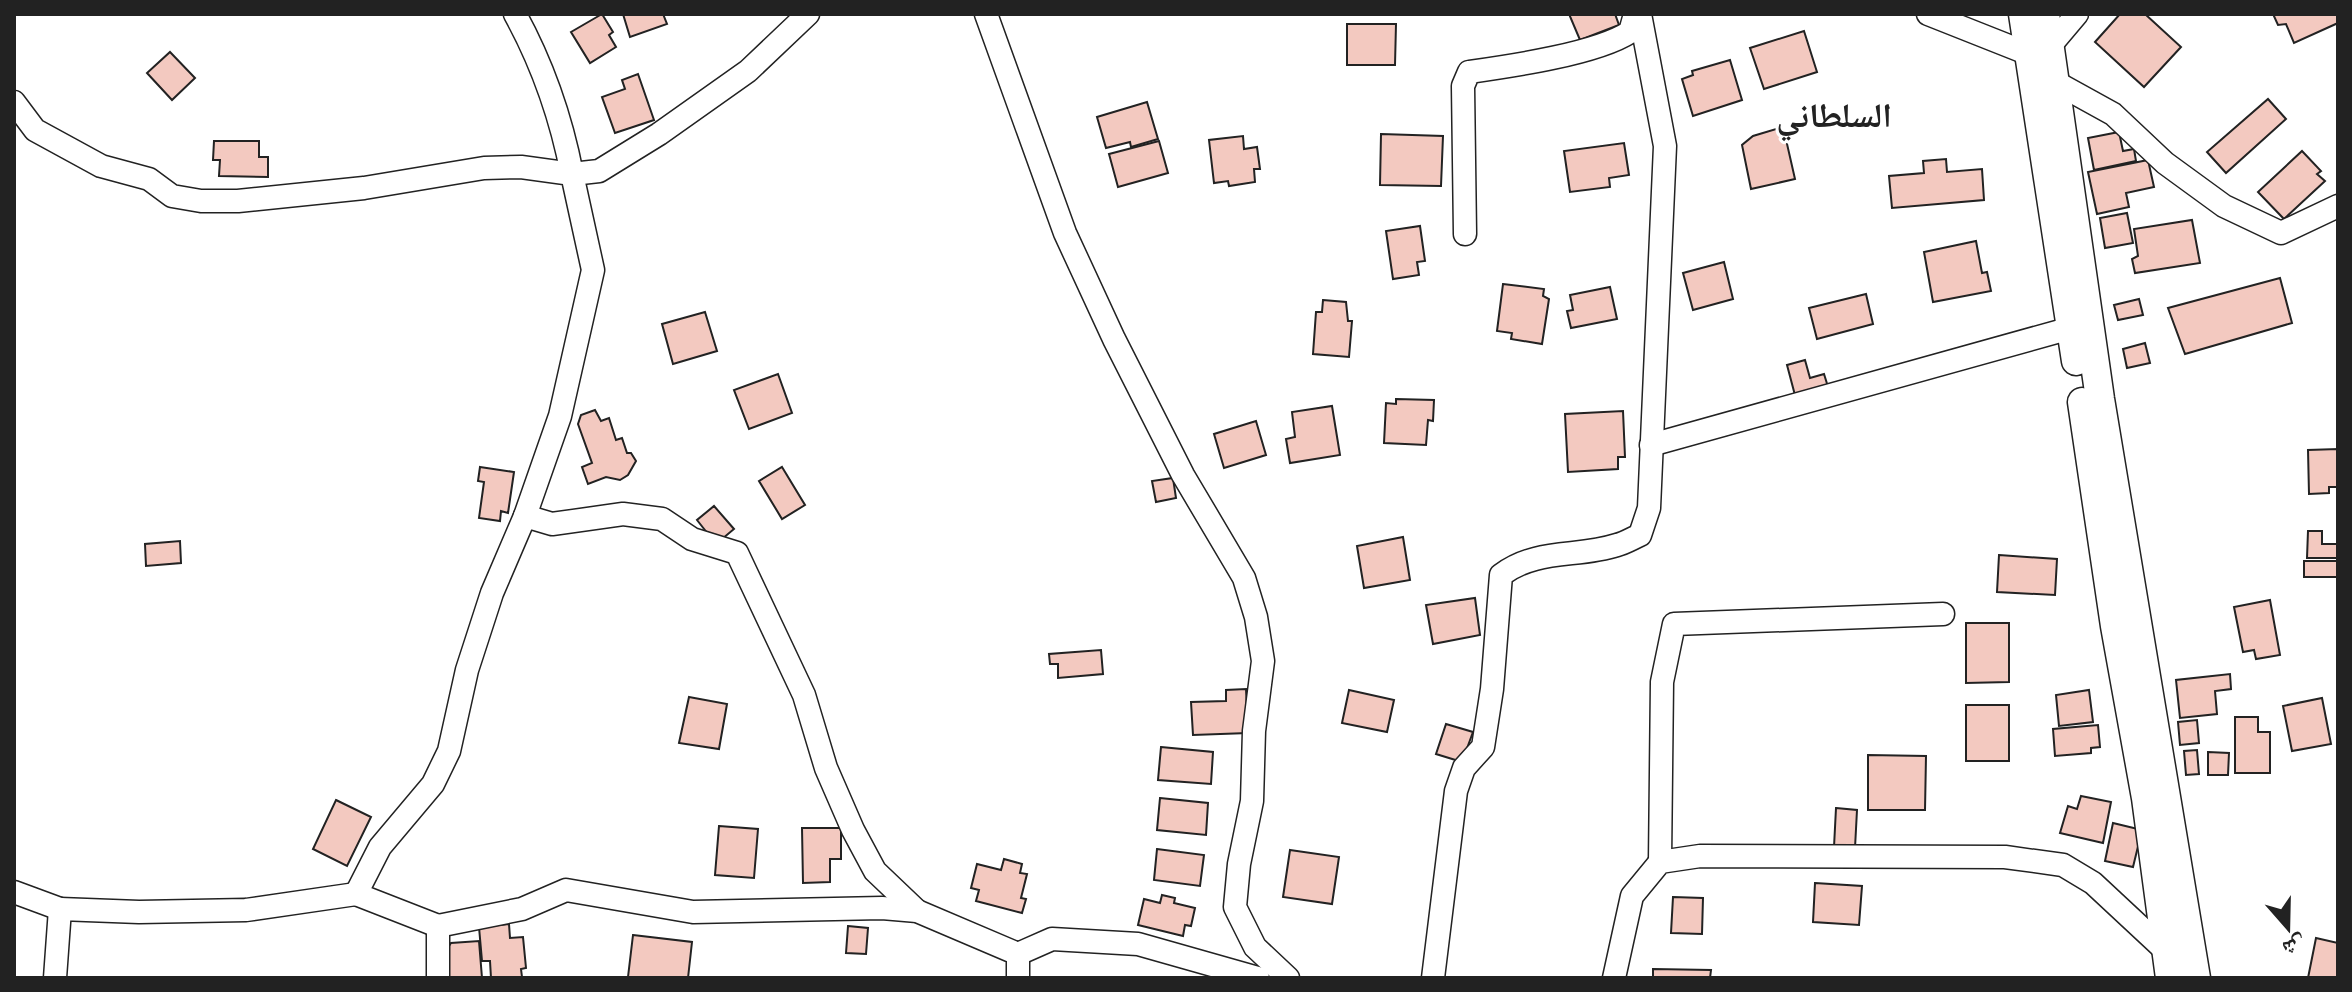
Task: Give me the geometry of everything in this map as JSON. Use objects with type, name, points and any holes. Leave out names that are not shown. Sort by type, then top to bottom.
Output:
[{"type":"main road","points":[[2023,14],[2055,82],[2100,399],[2196,978]]},
{"type":"main road","points":[[2045,14],[2040,50],[2071,328],[2115,626],[2146,798],[2168,964]]},
{"type":"street","points":[[356,894],[380,847],[433,784],[449,751],[492,593],[525,516],[560,416],[593,270],[562,122],[532,44],[515,14]]},
{"type":"street","points":[[14,102],[35,130],[101,166],[149,179],[172,196],[201,201],[238,201],[364,188],[484,168],[521,167],[572,174],[599,171],[671,126],[748,71],[808,14]]},
{"type":"street","points":[[986,14],[1065,233],[1114,339],[1183,475],[1244,578],[1256,617],[1263,661],[1254,731],[1252,801],[1239,864],[1235,907],[1255,947],[1288,978]]},
{"type":"street","points":[[1465,234],[1463,86],[1469,72],[1579,51],[1618,40],[1630,32],[1638,14]]},
{"type":"street","points":[[1433,978],[1456,791],[1464,768],[1483,747],[1492,689],[1501,575],[1516,564],[1616,546],[1640,535],[1652,494],[1651,445],[1665,146],[1638,14]]},
{"type":"street","points":[[1928,14],[2040,50],[2077,14]]},
{"type":"street","points":[[2055,82],[2113,114],[2165,163],[2224,206],[2281,233],[2338,206]]},
{"type":"street","points":[[1651,445],[2071,328]]},
{"type":"street","points":[[525,516],[552,524],[623,514],[662,519],[692,539],[737,553],[804,695],[826,768],[853,830],[875,871],[917,911]]},
{"type":"street","points":[[1614,978],[1632,896],[1660,862],[1662,682],[1674,624],[1943,614]]},
{"type":"street","points":[[1660,862],[1700,856],[1990,857],[2063,865],[2093,883],[2168,964]]},
{"type":"street","points":[[14,892],[60,909],[139,912],[246,910],[356,894],[438,926],[522,909],[566,890],[693,912],[882,908],[917,911],[1018,954],[1052,939],[1138,944],[1258,978]]},
{"type":"street","points":[[55,978],[60,909]]},
{"type":"street","points":[[438,926],[438,978]]},
{"type":"street","points":[[1018,954],[1018,978]]},
{"type":"building","points":[[602,14],[613,32],[609,35],[616,47],[590,63],[571,32]]},
{"type":"building","points":[[623,14],[663,14],[667,24],[630,37]]},
{"type":"building","points":[[1569,14],[1615,14],[1619,25],[1580,40]]},
{"type":"building","points":[[2120,14],[2145,14],[2181,47],[2144,87],[2095,42]]},
{"type":"building","points":[[2273,14],[2338,14],[2338,23],[2294,43],[2286,24],[2278,25]]},
{"type":"building","points":[[1347,24],[1396,24],[1395,65],[1347,65]]},
{"type":"building","points":[[1804,31],[1817,72],[1764,89],[1750,48]]},
{"type":"building","points":[[170,52],[195,78],[172,100],[147,73]]},
{"type":"building","points":[[1730,60],[1742,100],[1693,116],[1682,79],[1693,75],[1692,71]]},
{"type":"building","points":[[638,74],[654,120],[615,133],[602,97],[625,89],[622,80]]},
{"type":"building","points":[[2268,99],[2286,119],[2226,173],[2207,152]]},
{"type":"building","points":[[1147,102],[1158,139],[1131,147],[1130,142],[1106,148],[1097,117]]},
{"type":"building","points":[[1776,129],[1785,135],[1795,179],[1751,189],[1742,145],[1753,136]]},
{"type":"building","points":[[2119,132],[2123,151],[2134,149],[2136,161],[2094,170],[2088,138]]},
{"type":"building","points":[[1381,134],[1443,136],[1441,186],[1380,185]]},
{"type":"building","points":[[1243,136],[1244,149],[1257,147],[1260,169],[1254,169],[1255,182],[1229,186],[1228,181],[1214,183],[1209,140]]},
{"type":"building","points":[[214,141],[259,141],[259,157],[268,157],[268,177],[219,176],[220,160],[213,160]]},
{"type":"building","points":[[1159,141],[1168,173],[1118,187],[1109,154]]},
{"type":"building","points":[[1624,143],[1629,175],[1609,178],[1610,187],[1570,192],[1564,151]]},
{"type":"building","points":[[2302,151],[2321,171],[2317,174],[2325,181],[2284,219],[2258,192]]},
{"type":"building","points":[[1946,159],[1947,172],[1982,169],[1984,200],[1892,208],[1889,176],[1924,173],[1923,161]]},
{"type":"building","points":[[2148,160],[2154,187],[2126,193],[2129,207],[2097,214],[2088,172]]},
{"type":"building","points":[[2127,213],[2133,243],[2105,248],[2100,218]]},
{"type":"building","points":[[2192,220],[2200,263],[2135,273],[2132,259],[2138,256],[2134,229]]},
{"type":"building","points":[[1420,226],[1425,261],[1417,262],[1419,275],[1393,279],[1386,231]]},
{"type":"building","points":[[1976,241],[1982,273],[1987,272],[1991,291],[1933,302],[1924,252]]},
{"type":"building","points":[[1724,262],[1733,299],[1693,310],[1683,273]]},
{"type":"building","points":[[2280,278],[2292,323],[2185,354],[2168,308]]},
{"type":"building","points":[[1503,284],[1544,289],[1543,296],[1549,299],[1542,344],[1511,339],[1512,333],[1497,331]]},
{"type":"building","points":[[1610,287],[1617,319],[1571,328],[1567,311],[1573,310],[1570,295]]},
{"type":"building","points":[[1866,294],[1873,324],[1817,339],[1809,308]]},
{"type":"building","points":[[2139,299],[2143,315],[2118,320],[2114,305]]},
{"type":"building","points":[[1323,300],[1346,302],[1348,321],[1352,321],[1349,357],[1313,354],[1316,312],[1322,312]]},
{"type":"building","points":[[705,312],[717,351],[673,364],[662,324]]},
{"type":"building","points":[[2145,343],[2150,363],[2127,368],[2123,349]]},
{"type":"building","points":[[1805,360],[1810,378],[1824,374],[1829,390],[1796,399],[1787,365]]},
{"type":"building","points":[[778,374],[792,413],[749,429],[734,390]]},
{"type":"building","points":[[1396,399],[1434,400],[1433,421],[1428,420],[1426,445],[1384,443],[1386,403],[1396,404]]},
{"type":"building","points":[[1332,406],[1340,455],[1290,463],[1286,439],[1295,437],[1292,412]]},
{"type":"building","points":[[595,410],[601,421],[609,418],[616,440],[622,438],[627,453],[631,453],[636,461],[628,475],[620,480],[606,477],[588,484],[582,467],[592,463],[578,424],[581,415]]},
{"type":"building","points":[[1623,411],[1625,457],[1618,457],[1618,469],[1568,472],[1565,414]]},
{"type":"building","points":[[1256,421],[1266,455],[1224,468],[1214,434]]},
{"type":"building","points":[[2338,449],[2338,487],[2329,487],[2329,493],[2309,494],[2308,450]]},
{"type":"building","points":[[480,467],[514,472],[508,513],[501,511],[500,521],[479,518],[484,482],[478,481]]},
{"type":"building","points":[[782,467],[805,505],[782,519],[759,481]]},
{"type":"building","points":[[1173,478],[1176,498],[1156,502],[1152,481]]},
{"type":"building","points":[[714,506],[734,529],[716,544],[697,520]]},
{"type":"building","points":[[2308,531],[2322,531],[2322,544],[2338,544],[2338,558],[2307,558]]},
{"type":"building","points":[[1403,537],[1410,580],[1364,588],[1357,546]]},
{"type":"building","points":[[180,541],[181,563],[146,566],[145,544]]},
{"type":"building","points":[[1999,555],[2057,559],[2055,595],[1997,592]]},
{"type":"building","points":[[2304,561],[2338,561],[2338,577],[2304,577]]},
{"type":"building","points":[[1475,598],[1480,635],[1433,644],[1426,605]]},
{"type":"building","points":[[2270,600],[2280,655],[2256,659],[2254,650],[2243,652],[2234,607]]},
{"type":"building","points":[[1966,623],[2009,623],[2009,682],[1966,683]]},
{"type":"building","points":[[1101,650],[1103,674],[1058,678],[1058,664],[1050,664],[1049,654]]},
{"type":"building","points":[[2230,674],[2231,689],[2215,691],[2217,714],[2180,718],[2176,680]]},
{"type":"building","points":[[1246,689],[1248,733],[1193,735],[1191,702],[1226,701],[1226,690]]},
{"type":"building","points":[[1349,690],[1394,700],[1387,732],[1342,723]]},
{"type":"building","points":[[2089,690],[2093,722],[2059,726],[2056,695]]},
{"type":"building","points":[[689,697],[727,704],[719,749],[679,743]]},
{"type":"building","points":[[2322,698],[2331,744],[2292,751],[2283,706]]},
{"type":"building","points":[[1966,705],[2009,705],[2009,761],[1966,761]]},
{"type":"building","points":[[2235,717],[2258,717],[2258,732],[2270,732],[2270,773],[2235,773]]},
{"type":"building","points":[[2197,720],[2199,743],[2180,745],[2178,722]]},
{"type":"building","points":[[1446,724],[1473,732],[1462,762],[1436,754]]},
{"type":"building","points":[[2098,725],[2100,747],[2091,748],[2091,753],[2055,756],[2053,729]]},
{"type":"building","points":[[1161,747],[1213,752],[1211,784],[1158,780]]},
{"type":"building","points":[[2197,750],[2199,774],[2186,775],[2184,751]]},
{"type":"building","points":[[2208,752],[2229,753],[2228,775],[2208,775]]},
{"type":"building","points":[[1868,755],[1926,756],[1925,810],[1868,810]]},
{"type":"building","points":[[2081,796],[2111,802],[2103,843],[2060,833],[2068,806],[2077,809]]},
{"type":"building","points":[[1160,798],[1208,803],[1206,835],[1157,830]]},
{"type":"building","points":[[336,800],[371,817],[347,866],[313,849]]},
{"type":"building","points":[[1836,808],[1857,810],[1855,848],[1834,847]]},
{"type":"building","points":[[2113,823],[2142,830],[2133,867],[2105,861]]},
{"type":"building","points":[[719,826],[758,829],[754,878],[715,875]]},
{"type":"building","points":[[802,828],[841,828],[841,859],[830,859],[830,882],[803,883]]},
{"type":"building","points":[[1157,849],[1204,855],[1200,886],[1154,880]]},
{"type":"building","points":[[1290,850],[1339,857],[1332,904],[1283,897]]},
{"type":"building","points":[[1004,859],[1022,864],[1020,873],[1027,874],[1021,898],[1026,899],[1022,913],[976,901],[979,890],[971,888],[977,864],[1001,870]]},
{"type":"building","points":[[1815,883],[1862,886],[1859,925],[1813,922]]},
{"type":"building","points":[[1162,895],[1175,898],[1174,903],[1195,908],[1191,926],[1185,925],[1183,936],[1138,925],[1144,899],[1160,903]]},
{"type":"building","points":[[1673,897],[1703,898],[1702,934],[1671,933]]},
{"type":"building","points":[[509,924],[510,938],[523,937],[526,968],[521,969],[522,977],[491,978],[490,961],[482,961],[479,927]]},
{"type":"building","points":[[848,926],[868,928],[866,954],[846,953]]},
{"type":"building","points":[[633,935],[692,942],[688,978],[628,977]]},
{"type":"building","points":[[2316,938],[2338,943],[2338,978],[2308,978]]},
{"type":"building","points":[[479,941],[482,978],[448,978],[445,952],[451,943]]},
{"type":"building","points":[[1653,969],[1711,970],[1710,978],[1653,978]]},
{"type":"district","name":"السلطاني","points":[[1834,115]]}]
